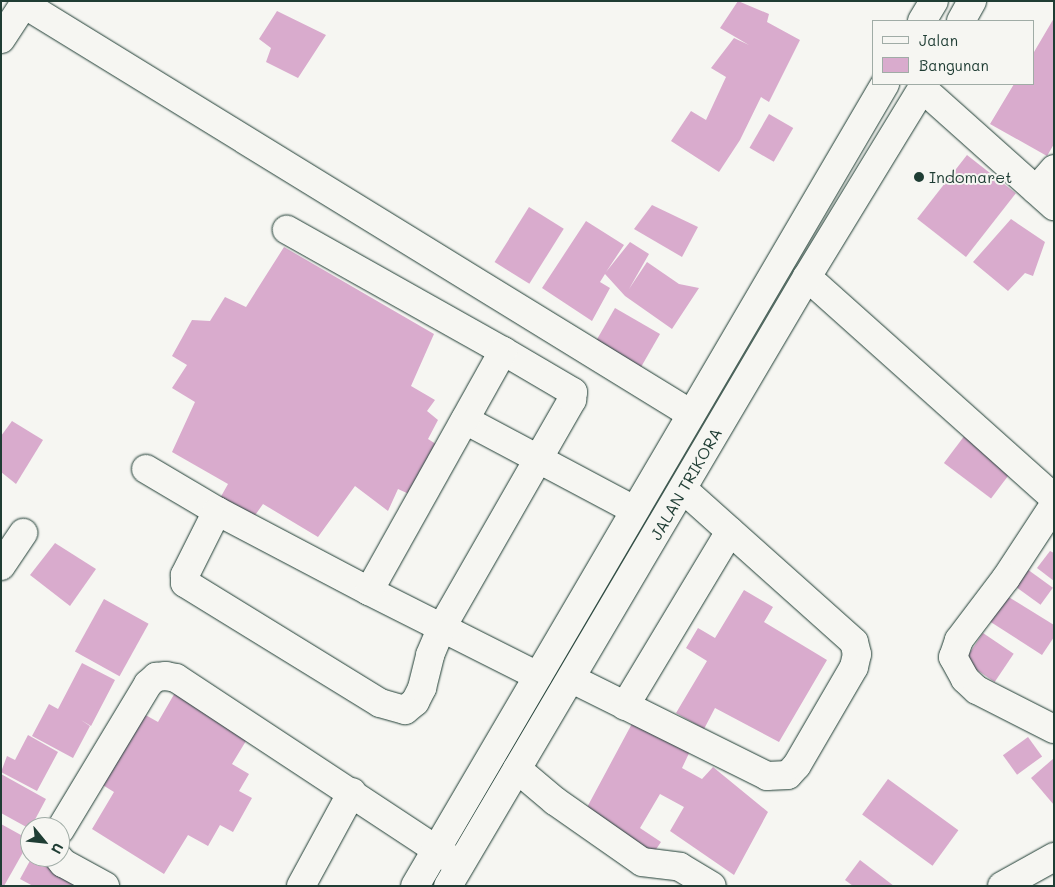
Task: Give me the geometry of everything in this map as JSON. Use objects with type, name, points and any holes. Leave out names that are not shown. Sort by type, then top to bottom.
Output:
[{"type":"main road","points":[[923,20],[934,1]]},
{"type":"main road","points":[[962,20],[972,1]]},
{"type":"main road","points":[[1,39],[25,3],[691,414]]},
{"type":"main road","name":"JALAN TRIKORA","points":[[415,886],[884,85]]},
{"type":"main road","points":[[924,86],[1045,198],[1054,168]]},
{"type":"main road","name":"JALAN TRIKORA","points":[[454,875],[572,679],[807,277],[924,86]]},
{"type":"main road","points":[[217,511],[185,575],[185,583],[380,703],[405,710],[415,702],[442,628],[572,400],[573,392],[504,351],[287,230]]},
{"type":"main road","points":[[807,277],[1054,498]]},
{"type":"main road","points":[[368,591],[504,351]]},
{"type":"main road","points":[[464,420],[634,510]]},
{"type":"main road","points":[[146,469],[217,511],[368,591],[538,676]]},
{"type":"main road","points":[[572,679],[767,776],[778,778],[788,775],[798,764],[854,667],[857,654],[854,642],[683,489]]},
{"type":"main road","points":[[1054,505],[1006,578],[959,640],[953,657],[965,679],[978,690],[1054,729]]},
{"type":"main road","points":[[625,706],[730,530]]},
{"type":"main road","points":[[1,566],[23,533]]},
{"type":"main road","points":[[68,817],[148,684],[156,677],[166,676],[176,678],[437,848],[454,875]]},
{"type":"main road","points":[[517,770],[555,801],[642,862],[680,867],[712,886]]},
{"type":"main road","points":[[301,886],[352,792]]},
{"type":"main road","points":[[1002,886],[1054,857]]},
{"type":"main road","points":[[69,867],[105,886]]},
{"type":"building","points":[[738,1],[769,14],[767,22],[800,40],[769,102],[761,97],[740,140],[719,172],[671,141],[691,111],[706,120],[726,77],[711,68],[734,38],[749,45],[720,28]]},
{"type":"building","points":[[277,11],[326,35],[298,78],[266,62],[271,48],[259,39]]},
{"type":"building","points":[[1054,18],[1054,144],[1047,156],[990,124],[1013,85],[1035,85],[1035,50]]},
{"type":"building","points":[[769,114],[793,128],[774,162],[750,148]]},
{"type":"building","points":[[967,155],[1016,193],[966,257],[917,219]]},
{"type":"building","points":[[652,205],[698,227],[682,257],[634,229]]},
{"type":"building","points":[[529,207],[564,229],[529,284],[495,262]]},
{"type":"building","points":[[1011,219],[1045,242],[1033,276],[1025,273],[1008,291],[973,262]]},
{"type":"building","points":[[586,221],[624,245],[606,272],[630,242],[649,254],[629,289],[647,262],[679,284],[699,288],[672,329],[625,296],[605,274],[600,282],[610,288],[592,321],[542,288]]},
{"type":"building","points":[[284,247],[434,334],[411,386],[435,400],[427,411],[438,420],[428,439],[439,446],[409,494],[398,489],[388,511],[355,486],[318,537],[263,504],[251,521],[219,500],[228,484],[172,452],[195,402],[172,388],[187,365],[172,356],[192,320],[210,321],[225,297],[246,307]]},
{"type":"building","points":[[615,308],[660,334],[640,369],[595,343]]},
{"type":"building","points":[[12,421],[43,440],[16,484],[1,472],[1,436]]},
{"type":"building","points":[[965,435],[1012,471],[991,498],[944,463]]},
{"type":"building","points":[[55,543],[96,569],[70,606],[30,575]]},
{"type":"building","points":[[1050,551],[1054,553],[1054,581],[1037,568]]},
{"type":"building","points":[[1027,569],[1053,588],[1041,605],[1015,586]]},
{"type":"building","points":[[744,590],[773,607],[764,622],[827,660],[779,742],[715,708],[704,729],[676,713],[707,661],[686,648],[698,628],[715,638]]},
{"type":"building","points":[[1002,593],[1054,625],[1054,637],[1042,655],[986,619]]},
{"type":"building","points":[[104,599],[149,624],[120,676],[75,651]]},
{"type":"building","points":[[983,633],[1014,654],[995,682],[964,661]]},
{"type":"building","points":[[82,663],[115,680],[91,726],[81,720],[90,726],[73,758],[32,736],[49,704],[58,709]]},
{"type":"building","points":[[176,691],[249,736],[232,764],[249,774],[239,791],[252,798],[233,832],[220,825],[208,846],[188,835],[164,874],[92,829],[114,792],[101,784],[142,713],[158,722]]},
{"type":"building","points":[[635,718],[691,749],[682,768],[702,779],[713,767],[768,812],[734,875],[670,831],[684,807],[660,794],[640,828],[661,842],[648,861],[584,813]]},
{"type":"building","points":[[28,735],[58,752],[37,791],[1,772],[7,756],[15,760]]},
{"type":"building","points":[[1028,737],[1042,756],[1017,775],[1003,755]]},
{"type":"building","points":[[1054,758],[1054,805],[1031,778]]},
{"type":"building","points":[[1,774],[46,799],[36,817],[20,817],[20,823],[1,813]]},
{"type":"building","points":[[888,779],[958,830],[933,866],[862,815]]},
{"type":"building","points":[[1,824],[20,834],[20,858],[4,886],[1,886]]},
{"type":"building","points":[[860,860],[894,886],[853,886],[845,880]]},
{"type":"building","points":[[27,867],[50,867],[83,886],[33,886],[20,879]]},
{"type":"place","name":"Indomaret","points":[[919,177]]}]
